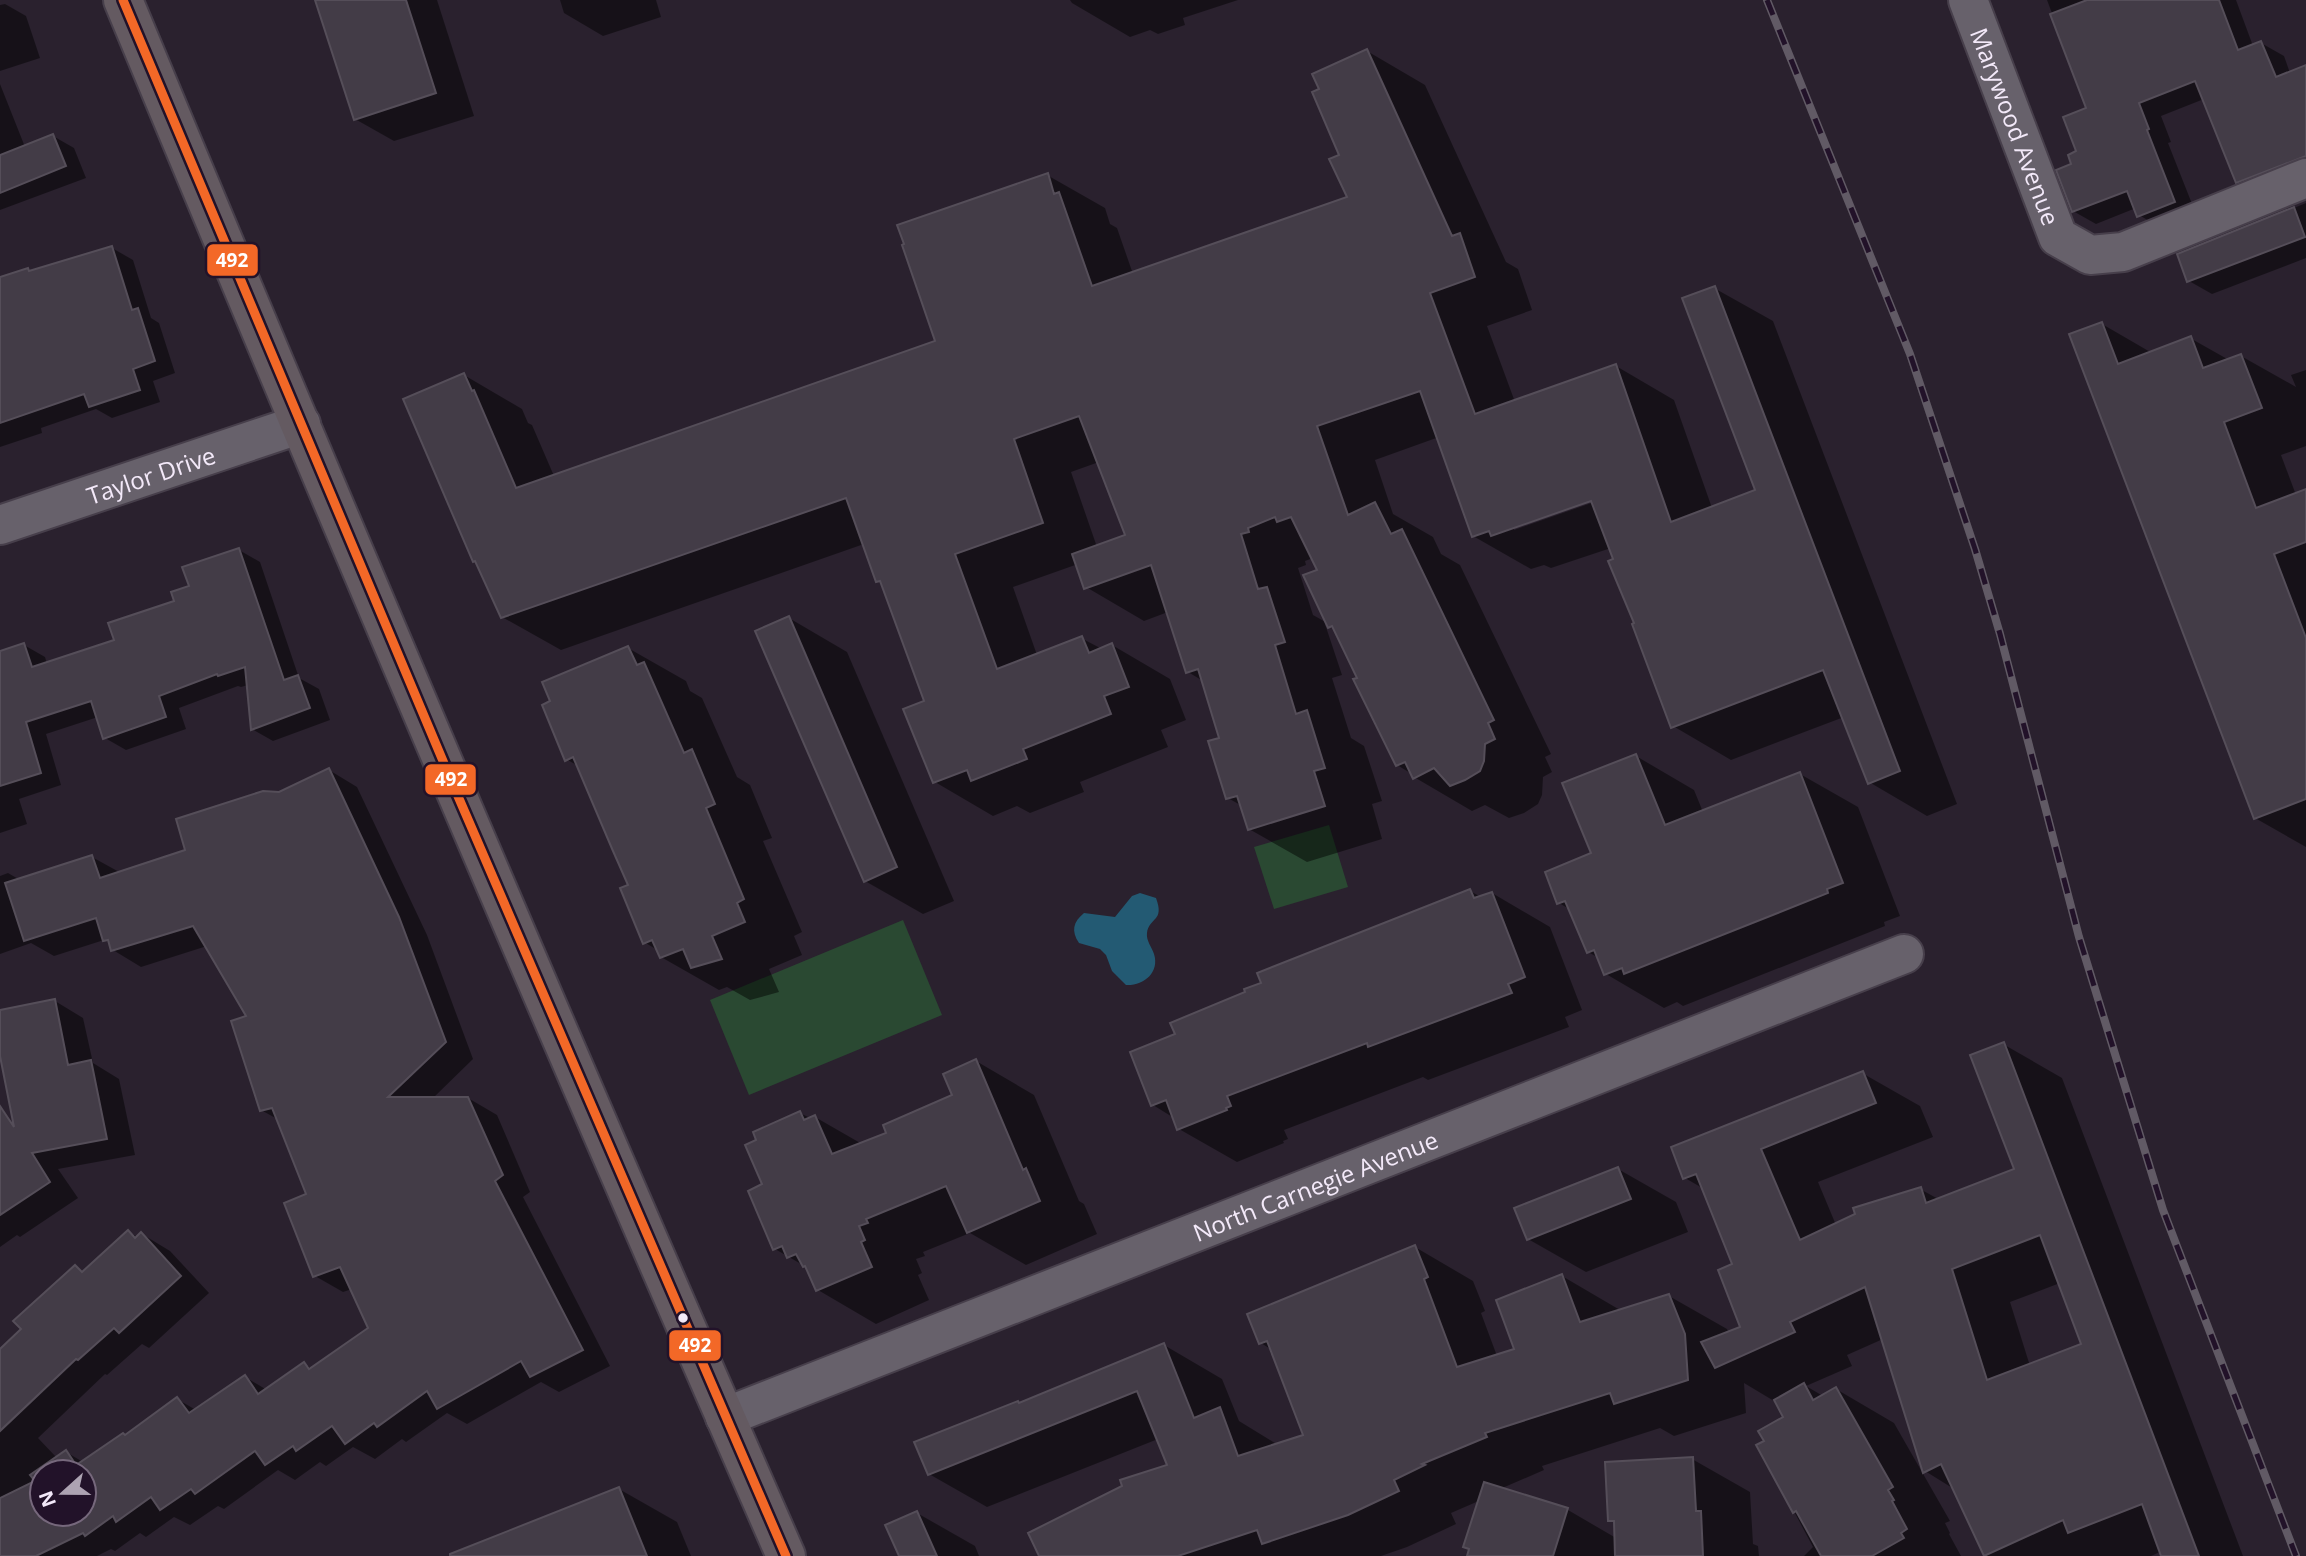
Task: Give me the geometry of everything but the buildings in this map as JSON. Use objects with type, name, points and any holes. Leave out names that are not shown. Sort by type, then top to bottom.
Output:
[{"type":"main road","points":[[123,0],[301,424],[786,1556]]},
{"type":"street","name":"Marywood Avenue","points":[[1968,0],[2058,237],[2090,256],[2123,252],[2306,178]]},
{"type":"street","name":"Taylor Drive","points":[[0,525],[301,424]]},
{"type":"street","name":"North Carnegie Avenue","points":[[725,1417],[1904,954]]},
{"type":"green space","points":[[1329,825],[1348,887],[1274,909],[1254,847]]},
{"type":"green space","points":[[903,920],[942,1015],[749,1095],[710,1000]]},
{"type":"water","points":[[1140,893],[1156,898],[1158,906],[1158,915],[1147,933],[1155,967],[1144,981],[1126,985],[1112,971],[1106,955],[1100,949],[1079,943],[1074,927],[1084,913],[1115,917],[1132,896]]},
{"type":"railway","points":[[1767,0],[1910,354],[1975,549],[2000,634],[2079,937],[2163,1210],[2296,1556]]},
{"type":"transit line","name":"492","points":[[123,0],[451,780],[786,1556]]}]
